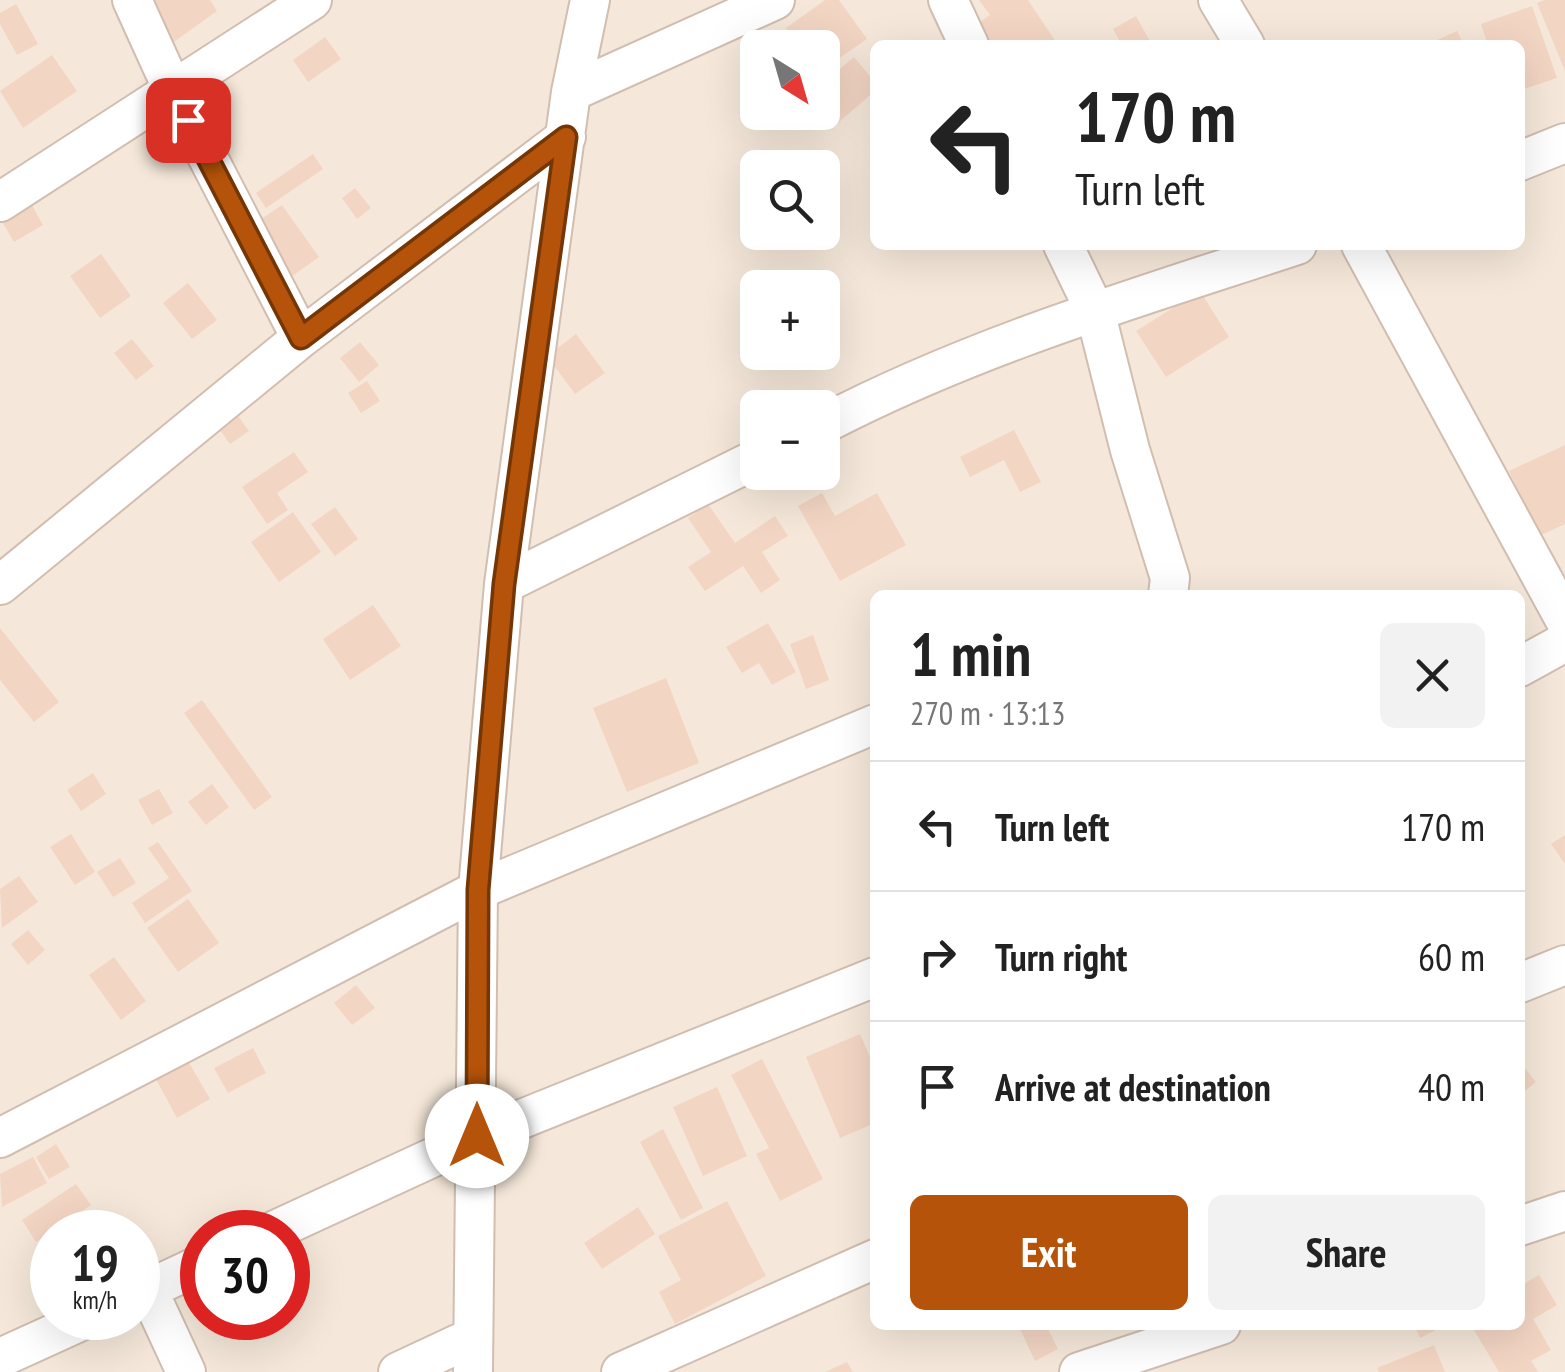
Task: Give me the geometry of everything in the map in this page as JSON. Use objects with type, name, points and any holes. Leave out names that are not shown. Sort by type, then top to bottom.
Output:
[{"type":"street","points":[[132,0],[172,88],[301,338]]},
{"type":"street","points":[[0,202],[312,0]]},
{"type":"street","points":[[398,1372],[473,1354],[478,890],[504,584],[571,92],[590,0]]},
{"type":"street","points":[[571,92],[775,0]]},
{"type":"street","points":[[948,0],[967,40]]},
{"type":"street","points":[[1218,0],[1241,40]]},
{"type":"street","points":[[0,584],[301,338],[566,137]]},
{"type":"street","points":[[1525,158],[1565,143]]},
{"type":"street","points":[[1066,250],[1095,311],[1130,450],[1170,578],[1169,590]]},
{"type":"street","points":[[840,415],[962,360],[1095,311],[1282,250]]},
{"type":"street","points":[[1365,250],[1565,620]]},
{"type":"street","points":[[504,584],[740,467]]},
{"type":"street","points":[[1525,664],[1565,642]]},
{"type":"street","points":[[0,1138],[478,890],[870,726]]},
{"type":"street","points":[[1525,981],[1565,965]]},
{"type":"street","points":[[310,1214],[477,1136],[870,979]]},
{"type":"street","points":[[1525,1224],[1565,1211]]},
{"type":"street","points":[[621,1372],[870,1261]]},
{"type":"street","points":[[160,1324],[186,1372]]},
{"type":"street","points":[[1079,1372],[1206,1330]]},
{"type":"street","points":[[0,1358],[40,1340]]},
{"type":"shaded area","points":[[0,0],[1565,0],[1565,1372],[0,1372]]},
{"type":"building","points":[[130,0],[210,0],[217,11],[164,49]]},
{"type":"building","points":[[825,0],[839,0],[867,39],[840,58],[840,30],[786,28]]},
{"type":"building","points":[[979,0],[1028,0],[1055,40],[958,40],[990,15]]},
{"type":"building","points":[[1565,0],[1565,71],[1537,3]]},
{"type":"building","points":[[16,4],[38,44],[17,55],[0,24],[0,13]]},
{"type":"building","points":[[1532,6],[1557,78],[1525,89],[1525,40],[1486,40],[1481,24]]},
{"type":"building","points":[[1136,16],[1149,40],[1119,40],[1113,29]]},
{"type":"building","points":[[1457,31],[1462,40],[1437,40]]},
{"type":"building","points":[[325,37],[341,59],[308,82],[293,60]]},
{"type":"building","points":[[52,55],[77,91],[23,128],[0,91]]},
{"type":"building","points":[[854,57],[870,76],[870,95],[840,121],[840,69]]},
{"type":"building","points":[[313,154],[323,169],[266,208],[256,193]]},
{"type":"building","points":[[355,188],[371,208],[357,219],[342,198]]},
{"type":"building","points":[[28,198],[43,225],[14,242],[0,218]]},
{"type":"building","points":[[282,205],[319,257],[291,277],[254,224]]},
{"type":"building","points":[[101,254],[131,296],[100,318],[70,276]]},
{"type":"building","points":[[188,283],[217,320],[192,339],[163,303]]},
{"type":"building","points":[[1200,291],[1229,337],[1166,377],[1136,331]]},
{"type":"building","points":[[576,334],[605,373],[575,394],[547,356]]},
{"type":"building","points":[[132,339],[154,366],[136,380],[114,353]]},
{"type":"building","points":[[360,342],[379,365],[359,382],[340,358]]},
{"type":"building","points":[[367,381],[380,401],[361,413],[348,393]]},
{"type":"building","points":[[231,406],[249,431],[230,444],[212,419]]},
{"type":"building","points":[[1014,430],[1041,482],[1020,492],[1004,460],[970,477],[960,457]]},
{"type":"building","points":[[1565,445],[1565,524],[1539,536],[1509,471]]},
{"type":"building","points":[[294,452],[308,472],[277,493],[288,510],[267,524],[242,487]]},
{"type":"building","points":[[822,493],[835,516],[877,493],[906,545],[840,581],[798,506]]},
{"type":"building","points":[[708,504],[735,543],[775,516],[788,536],[762,552],[780,580],[761,593],[743,566],[705,591],[688,567],[711,552],[688,518]]},
{"type":"building","points":[[335,507],[358,539],[335,556],[311,524]]},
{"type":"building","points":[[293,512],[321,552],[279,582],[251,542]]},
{"type":"building","points":[[373,605],[401,646],[350,680],[323,639]]},
{"type":"building","points":[[768,623],[796,672],[772,685],[759,663],[742,673],[726,647]]},
{"type":"building","points":[[0,628],[59,702],[34,722],[0,680]]},
{"type":"building","points":[[813,635],[829,680],[806,689],[790,644]]},
{"type":"building","points":[[666,678],[699,763],[627,792],[593,708]]},
{"type":"building","points":[[202,700],[272,797],[254,810],[184,713]]},
{"type":"building","points":[[93,773],[106,794],[81,811],[67,790]]},
{"type":"building","points":[[212,784],[229,807],[206,825],[188,802]]},
{"type":"building","points":[[159,789],[173,813],[152,825],[138,800]]},
{"type":"building","points":[[71,834],[95,872],[75,885],[50,847]]},
{"type":"building","points":[[1565,835],[1565,864],[1551,844]]},
{"type":"building","points":[[158,842],[192,891],[145,923],[132,903],[169,878],[148,848]]},
{"type":"building","points":[[120,858],[136,883],[113,897],[97,872]]},
{"type":"building","points":[[19,876],[38,902],[2,928],[0,889]]},
{"type":"building","points":[[188,899],[219,943],[178,972],[147,928]]},
{"type":"building","points":[[28,930],[45,950],[28,965],[11,944]]},
{"type":"building","points":[[114,957],[146,1001],[121,1020],[89,975]]},
{"type":"building","points":[[356,985],[375,1008],[352,1025],[334,1003]]},
{"type":"building","points":[[860,1034],[870,1057],[870,1125],[840,1138],[806,1057]]},
{"type":"building","points":[[253,1048],[266,1073],[228,1093],[214,1068]]},
{"type":"building","points":[[184,1054],[210,1099],[177,1118],[152,1072]]},
{"type":"building","points":[[762,1059],[823,1179],[780,1201],[756,1154],[769,1148],[731,1075]]},
{"type":"building","points":[[1525,1068],[1536,1082],[1525,1091]]},
{"type":"building","points":[[717,1087],[747,1156],[703,1176],[673,1107]]},
{"type":"building","points":[[663,1129],[703,1208],[681,1220],[640,1142]]},
{"type":"building","points":[[56,1144],[70,1167],[49,1179],[36,1157]]},
{"type":"building","points":[[33,1157],[47,1183],[2,1207],[0,1174]]},
{"type":"building","points":[[76,1184],[91,1205],[84,1210],[37,1210]]},
{"type":"building","points":[[727,1201],[766,1276],[675,1324],[659,1292],[681,1280],[658,1236]]},
{"type":"building","points":[[638,1207],[655,1234],[602,1269],[584,1243]]},
{"type":"building","points":[[30,1215],[30,1233],[22,1220]]},
{"type":"building","points":[[1539,1275],[1557,1305],[1533,1319],[1551,1350],[1531,1361],[1538,1372],[1499,1372],[1474,1330],[1525,1330],[1525,1283]]},
{"type":"building","points":[[1020,1330],[1048,1330],[1058,1349],[1035,1361]]},
{"type":"building","points":[[1416,1330],[1436,1330],[1420,1338]]},
{"type":"building","points":[[1434,1345],[1445,1372],[1379,1372],[1377,1368]]},
{"type":"building","points":[[847,1362],[853,1372],[825,1372]]},
{"type":"route","points":[[188,120],[301,338],[566,137],[504,584],[478,890],[477,1136]]}]
